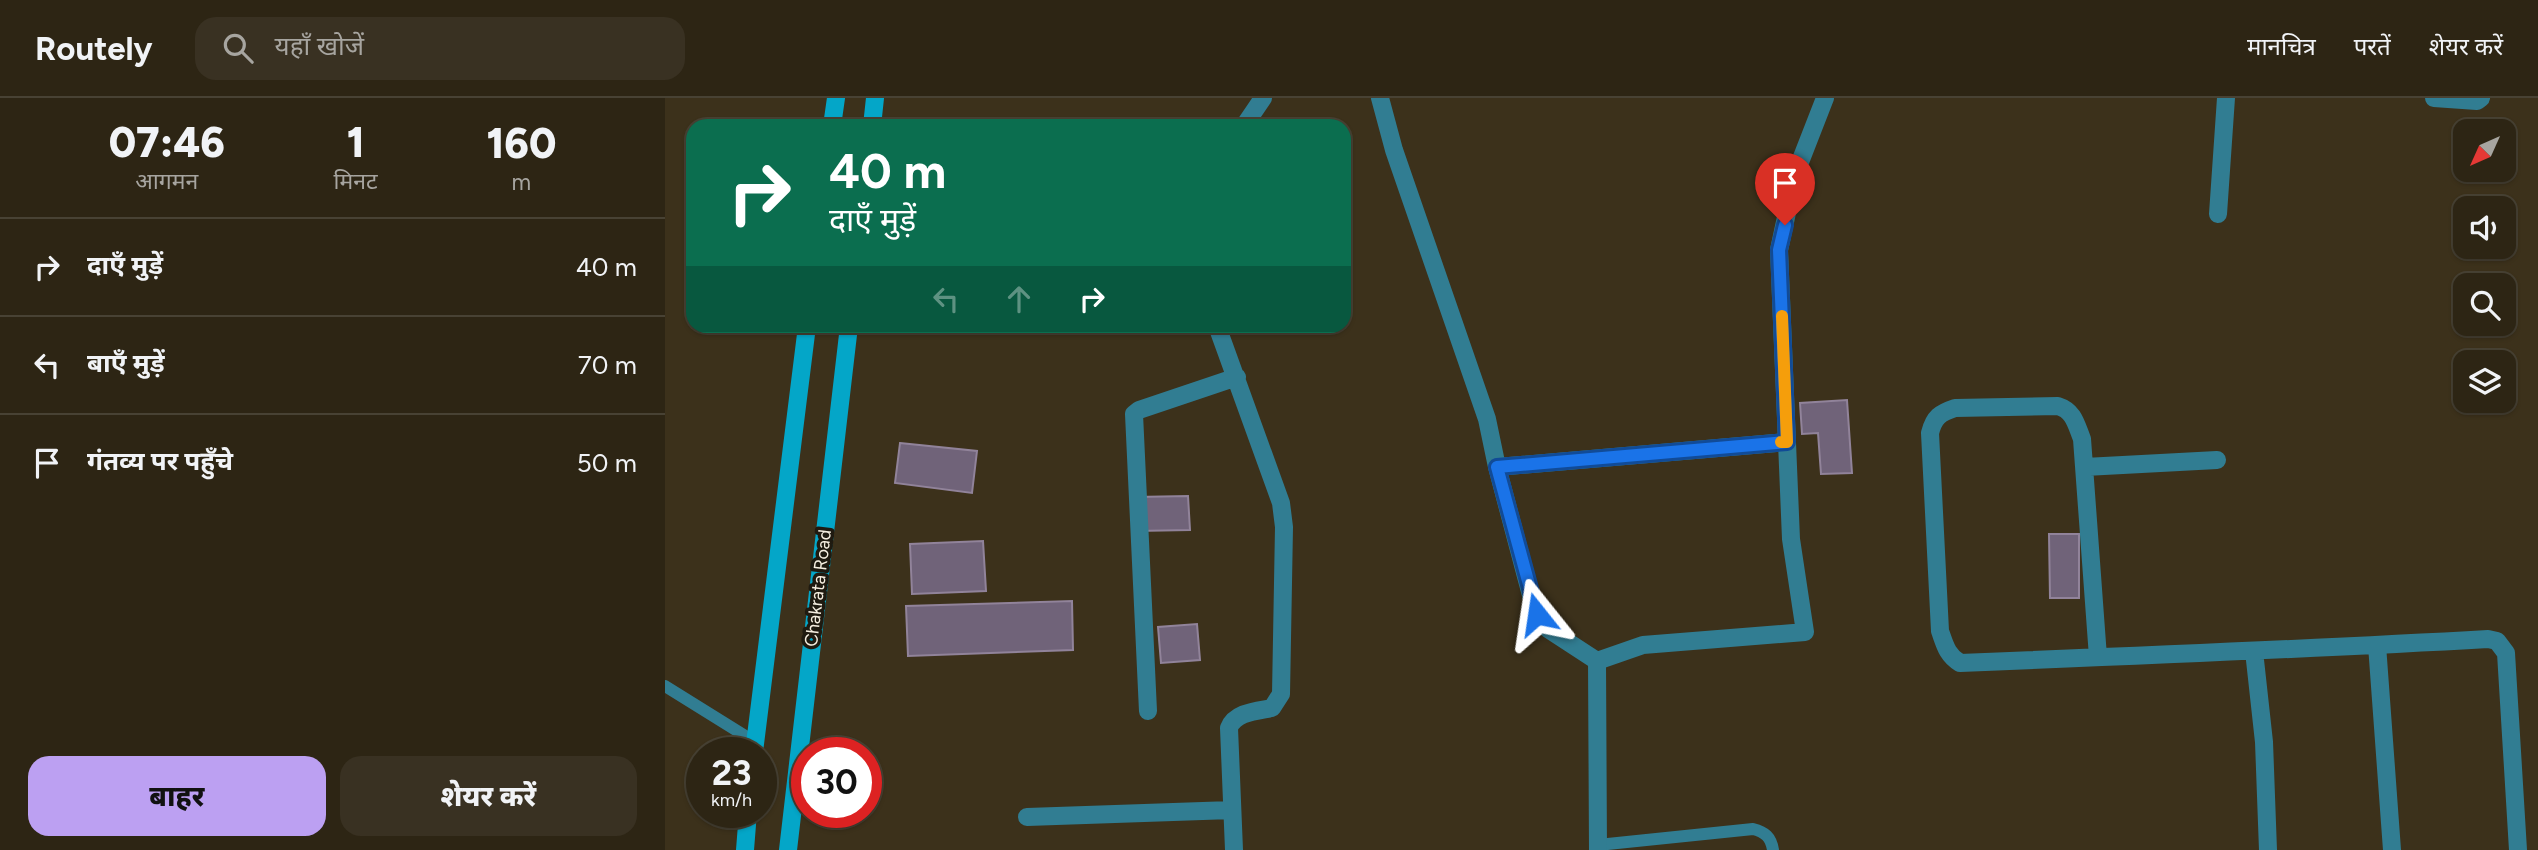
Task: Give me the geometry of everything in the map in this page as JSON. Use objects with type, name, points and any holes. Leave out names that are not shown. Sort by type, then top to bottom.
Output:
[{"type":"main road","points":[[833,119],[836,98]]},
{"type":"main road","points":[[873,119],[875,98]]},
{"type":"main road","points":[[756,737],[806,333]]},
{"type":"main road","name":"Chakrata Road","points":[[788,850],[848,333]]},
{"type":"main road","points":[[745,850],[747,828]]},
{"type":"street","points":[[1248,119],[1262,98]]},
{"type":"street","points":[[1380,98],[1394,150],[1487,419],[1497,467],[1537,614],[1548,629],[1597,661]]},
{"type":"street","points":[[1597,661],[1643,645],[1805,632],[1791,539],[1779,250],[1795,175],[1825,98]]},
{"type":"street","points":[[2218,214],[2226,98]]},
{"type":"street","points":[[2434,98],[2477,101],[2481,98]]},
{"type":"street","points":[[1220,333],[1281,503],[1284,527],[1281,694],[1272,708],[1232,719],[1229,727],[1234,850]]},
{"type":"street","points":[[1148,711],[1134,414],[1237,377]]},
{"type":"street","points":[[2098,657],[2085,467],[2082,439],[2073,416],[2067,409],[2057,406],[1955,408],[1941,413],[1933,421],[1930,433],[1940,631],[1946,650],[1952,658],[1960,663],[2254,651],[2488,639],[2497,641],[2502,646],[2506,663],[2518,850]]},
{"type":"street","points":[[1497,467],[1787,442]]},
{"type":"street","points":[[2085,467],[2217,460]]},
{"type":"street","points":[[2377,645],[2392,850]]},
{"type":"street","points":[[2254,651],[2264,742],[2268,850]]},
{"type":"street","points":[[1597,661],[1598,847]]},
{"type":"street","points":[[1027,817],[1232,810]]},
{"type":"lane","points":[[665,685],[740,737]]},
{"type":"lane","points":[[1598,847],[1753,829],[1764,832],[1770,839],[1773,850]]},
{"type":"building","points":[[1847,400],[1852,473],[1821,474],[1818,433],[1802,434],[1800,403]]},
{"type":"building","points":[[900,443],[977,451],[972,493],[895,483]]},
{"type":"building","points":[[1188,496],[1190,530],[1136,531],[1135,497]]},
{"type":"building","points":[[2049,534],[2079,534],[2079,598],[2050,598]]},
{"type":"building","points":[[983,541],[986,591],[912,594],[910,544]]},
{"type":"building","points":[[1072,601],[1073,650],[908,656],[906,606]]},
{"type":"building","points":[[1197,624],[1200,660],[1161,663],[1158,627]]},
{"type":"slow traffic","points":[[1781,442],[1787,442],[1782,316]]},
{"type":"route","points":[[1537,614],[1497,467],[1787,442],[1779,250],[1785,225]]}]
